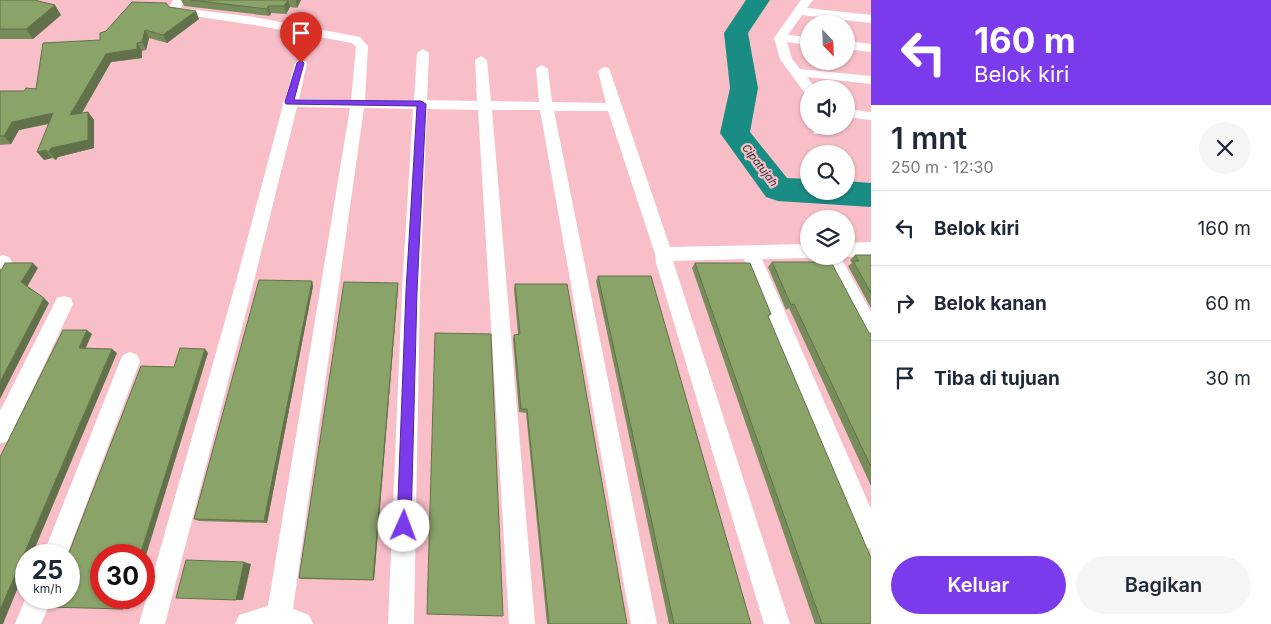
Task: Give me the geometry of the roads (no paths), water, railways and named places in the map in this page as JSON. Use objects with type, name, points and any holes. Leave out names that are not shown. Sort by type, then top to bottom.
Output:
[{"type":"street","points":[[179,0],[175,9],[177,11],[254,21],[359,42],[363,49],[358,102],[285,622],[248,624]]},
{"type":"street","points":[[780,38],[807,0]]},
{"type":"street","points":[[799,11],[871,19]]},
{"type":"street","points":[[780,38],[800,40]]},
{"type":"street","points":[[780,38],[786,58],[802,80]]},
{"type":"street","points":[[855,46],[871,48]]},
{"type":"street","points":[[401,624],[411,291],[423,53]]},
{"type":"street","points":[[481,60],[522,624]]},
{"type":"street","points":[[152,624],[243,289],[289,102],[301,63]]},
{"type":"street","points":[[542,69],[546,106],[644,624]]},
{"type":"street","points":[[604,71],[614,107],[664,254],[777,624]]},
{"type":"street","points":[[796,72],[871,80]]},
{"type":"street","points":[[289,102],[614,107]]},
{"type":"street","points":[[855,114],[871,116]]},
{"type":"street","points":[[855,250],[871,249]]},
{"type":"street","points":[[664,254],[800,251]]},
{"type":"street","points":[[750,252],[871,537]]},
{"type":"street","points":[[836,265],[871,330]]},
{"type":"street","points":[[0,433],[64,304]]},
{"type":"street","points":[[59,544],[130,361]]},
{"type":"street","points":[[28,624],[34,609]]},
{"type":"waterway","name":"Cipatujah","points":[[758,0],[736,33],[744,88],[735,133],[778,189],[800,190]]},
{"type":"waterway","name":"Cipatujah","points":[[855,194],[871,195]]}]
